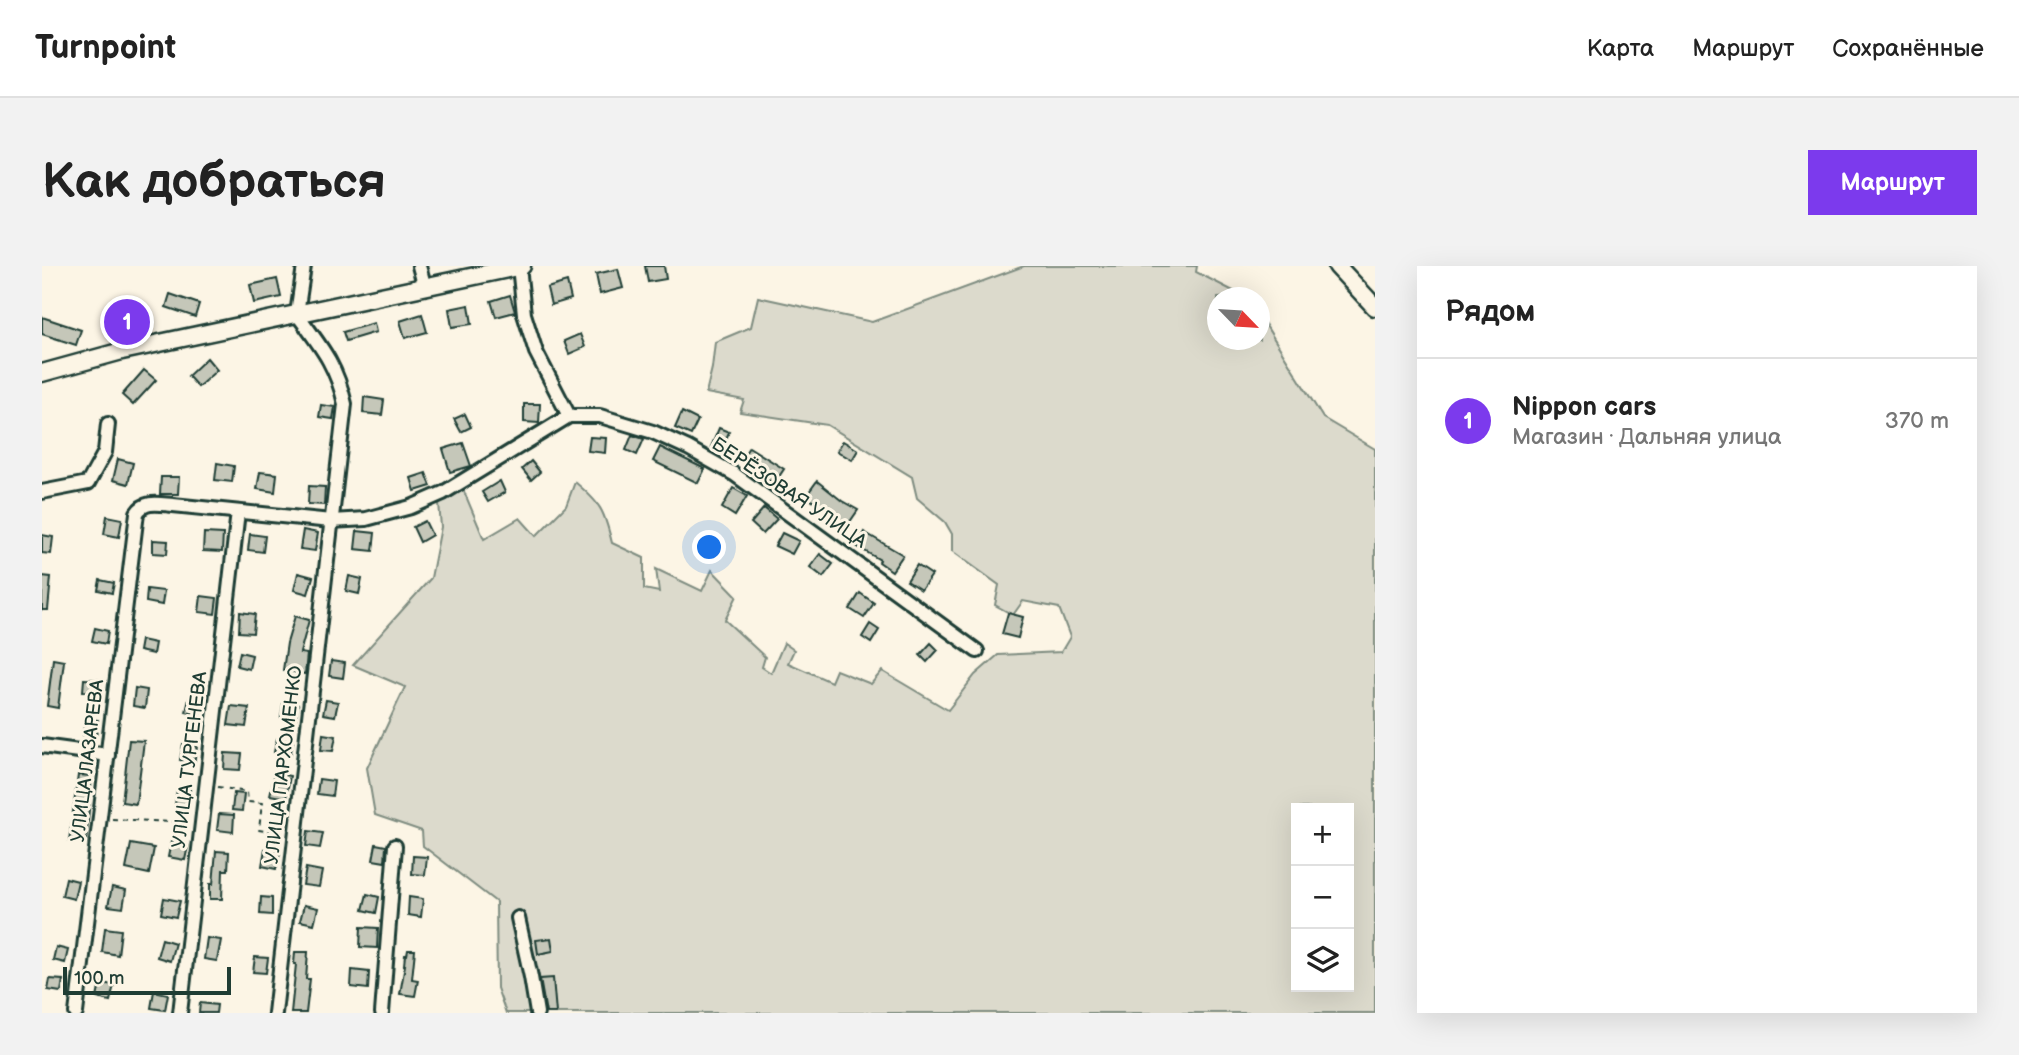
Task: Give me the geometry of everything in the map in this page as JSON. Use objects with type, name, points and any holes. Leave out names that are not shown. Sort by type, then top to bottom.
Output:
[{"type":"main road","points":[[42,373],[122,351],[520,266]]},
{"type":"main road","points":[[1338,266],[1375,307]]},
{"type":"street","points":[[297,314],[304,266]]},
{"type":"street","points":[[419,266],[425,288]]},
{"type":"street","points":[[238,512],[331,521],[366,519],[411,507],[432,498],[569,416],[537,352],[524,314],[520,266]]},
{"type":"street","name":"УЛИЦА ПАРХОМЕНКО","points":[[275,1013],[345,404],[340,380],[328,357],[297,314]]},
{"type":"street","name":"БЕРЁЗОВАЯ УЛИЦА","points":[[569,416],[600,416],[653,432],[734,474],[978,651]]},
{"type":"street","points":[[42,492],[88,483],[105,452],[108,424]]},
{"type":"street","name":"УЛИЦА ЛАЗАРЕВА","points":[[76,1013],[137,513],[141,507],[149,504],[238,512]]},
{"type":"street","name":"УЛИЦА ТУРГЕНЕВА","points":[[180,1013],[238,512]]},
{"type":"street","points":[[42,746],[108,755]]},
{"type":"street","points":[[382,1013],[395,846]]},
{"type":"street","points":[[518,918],[537,1013]]},
{"type":"path","points":[[206,786],[247,792],[248,802],[262,803],[259,830],[295,835]]},
{"type":"path","points":[[100,819],[202,824]]},
{"type":"shaded area","points":[[1024,266],[1197,266],[1196,272],[1225,287],[1207,287],[1207,350],[1270,350],[1270,332],[1323,418],[1375,449],[1375,1013],[506,1013],[497,988],[496,902],[423,846],[422,831],[375,815],[367,768],[405,687],[353,665],[431,578],[441,527],[439,503],[463,489],[484,539],[520,518],[536,536],[566,506],[575,482],[600,508],[612,543],[644,558],[644,589],[659,592],[656,569],[702,591],[712,570],[737,596],[725,620],[765,657],[762,667],[771,673],[784,643],[794,650],[788,663],[831,682],[836,670],[871,684],[882,671],[948,710],[975,675],[998,655],[1061,652],[1070,637],[1059,608],[1023,601],[1013,615],[995,605],[999,585],[952,551],[952,534],[945,522],[917,498],[912,477],[827,425],[740,412],[744,400],[706,393],[715,342],[751,327],[758,297],[872,322]]},
{"type":"building","points":[[645,266],[664,266],[666,279],[648,282]]},
{"type":"building","points":[[618,269],[623,288],[600,294],[596,274]]},
{"type":"building","points":[[277,279],[281,297],[254,303],[250,285]]},
{"type":"building","points":[[567,282],[571,299],[551,305],[547,288]]},
{"type":"building","points":[[170,294],[199,304],[195,317],[166,307]]},
{"type":"building","points":[[510,295],[515,312],[496,317],[491,301]]},
{"type":"building","points":[[469,305],[472,324],[452,327],[449,309]]},
{"type":"building","points":[[107,310],[137,317],[133,333],[103,326]]},
{"type":"building","points":[[422,314],[427,332],[405,338],[400,321]]},
{"type":"building","points":[[42,317],[81,330],[76,345],[42,334]]},
{"type":"building","points":[[374,323],[376,332],[346,341],[343,332]]},
{"type":"building","points":[[580,334],[585,347],[569,354],[564,341]]},
{"type":"building","points":[[207,358],[217,370],[198,387],[188,376]]},
{"type":"building","points":[[144,370],[156,380],[133,405],[122,395]]},
{"type":"building","points":[[364,397],[384,400],[382,415],[363,413]]},
{"type":"building","points":[[524,404],[540,404],[539,423],[524,422]]},
{"type":"building","points":[[321,405],[335,407],[333,419],[319,417]]},
{"type":"building","points":[[682,412],[698,420],[691,435],[675,428]]},
{"type":"building","points":[[465,414],[471,427],[461,432],[454,419]]},
{"type":"building","points":[[719,428],[729,432],[721,451],[711,447]]},
{"type":"building","points":[[632,435],[644,439],[637,455],[626,450]]},
{"type":"building","points":[[590,437],[606,438],[605,453],[588,451]]},
{"type":"building","points":[[843,441],[858,450],[852,460],[837,451]]},
{"type":"building","points":[[463,443],[471,466],[450,472],[443,449]]},
{"type":"building","points":[[660,447],[705,469],[698,483],[653,461]]},
{"type":"building","points":[[749,447],[784,469],[774,484],[740,461]]},
{"type":"building","points":[[118,459],[133,463],[128,484],[113,480]]},
{"type":"building","points":[[531,461],[540,472],[531,480],[522,469]]},
{"type":"building","points":[[217,463],[234,466],[232,482],[215,480]]},
{"type":"building","points":[[260,472],[277,474],[275,492],[257,489]]},
{"type":"building","points":[[426,473],[431,486],[415,491],[411,478]]},
{"type":"building","points":[[161,477],[179,477],[178,494],[160,494]]},
{"type":"building","points":[[500,481],[505,492],[488,502],[482,492]]},
{"type":"building","points":[[817,481],[858,510],[845,529],[830,520],[832,516],[806,496]]},
{"type":"building","points":[[309,486],[325,487],[324,505],[308,504]]},
{"type":"building","points":[[733,488],[747,496],[735,516],[722,508]]},
{"type":"building","points":[[764,508],[777,519],[763,534],[751,523]]},
{"type":"building","points":[[107,516],[122,519],[119,537],[104,534]]},
{"type":"building","points":[[425,521],[432,535],[420,542],[413,527]]},
{"type":"building","points":[[303,530],[318,533],[315,551],[300,549]]},
{"type":"building","points":[[357,531],[375,533],[373,551],[355,549]]},
{"type":"building","points":[[864,532],[903,555],[892,571],[879,562],[880,560],[856,546]]},
{"type":"building","points":[[204,533],[223,534],[222,552],[203,551]]},
{"type":"building","points":[[782,533],[799,541],[792,554],[775,546]]},
{"type":"building","points":[[250,534],[265,536],[263,552],[248,550]]},
{"type":"building","points":[[42,535],[53,537],[51,554],[42,553]]},
{"type":"building","points":[[153,540],[168,541],[167,554],[153,553]]},
{"type":"building","points":[[820,554],[833,564],[823,577],[810,567]]},
{"type":"building","points":[[917,565],[932,575],[921,590],[907,581]]},
{"type":"building","points":[[298,573],[313,577],[308,594],[294,590]]},
{"type":"building","points":[[42,576],[51,577],[48,610],[42,610]]},
{"type":"building","points":[[349,576],[362,579],[359,594],[346,591]]},
{"type":"building","points":[[100,580],[114,583],[112,593],[98,590]]},
{"type":"building","points":[[147,589],[164,591],[162,605],[146,602]]},
{"type":"building","points":[[860,593],[874,603],[864,618],[850,609]]},
{"type":"building","points":[[201,596],[217,598],[215,614],[199,612]]},
{"type":"building","points":[[240,612],[255,614],[253,633],[239,632]]},
{"type":"building","points":[[1008,613],[1023,617],[1018,638],[1002,634]]},
{"type":"building","points":[[295,616],[309,620],[300,653],[307,654],[305,674],[283,670]]},
{"type":"building","points":[[870,624],[879,630],[871,643],[862,637]]},
{"type":"building","points":[[95,628],[108,631],[106,644],[92,641]]},
{"type":"building","points":[[141,640],[155,643],[153,654],[139,651]]},
{"type":"building","points":[[931,643],[938,650],[927,662],[920,655]]},
{"type":"building","points":[[240,652],[252,655],[249,669],[237,666]]},
{"type":"building","points":[[53,659],[64,661],[58,708],[47,706]]},
{"type":"building","points":[[331,661],[345,663],[343,678],[329,676]]},
{"type":"building","points":[[84,679],[101,680],[100,693],[83,691]]},
{"type":"building","points":[[135,688],[147,690],[145,708],[133,706]]},
{"type":"building","points":[[189,699],[202,702],[199,715],[186,712]]},
{"type":"building","points":[[326,700],[338,702],[335,716],[323,714]]},
{"type":"building","points":[[283,704],[298,705],[296,718],[281,717]]},
{"type":"building","points":[[231,706],[249,708],[246,727],[228,725]]},
{"type":"building","points":[[85,718],[98,720],[96,737],[83,735]]},
{"type":"building","points":[[323,734],[336,736],[333,751],[321,750]]},
{"type":"building","points":[[277,739],[293,742],[290,756],[274,752]]},
{"type":"building","points":[[129,740],[144,741],[136,804],[122,802]]},
{"type":"building","points":[[183,744],[197,747],[194,763],[180,760]]},
{"type":"building","points":[[225,753],[242,754],[240,770],[224,769]]},
{"type":"building","points":[[275,773],[290,776],[286,798],[270,795]]},
{"type":"building","points":[[78,775],[92,776],[86,843],[69,841]]},
{"type":"building","points":[[319,779],[334,781],[332,796],[317,794]]},
{"type":"building","points":[[177,789],[190,790],[188,808],[175,806]]},
{"type":"building","points":[[234,793],[244,794],[242,811],[232,810]]},
{"type":"building","points":[[219,814],[234,815],[233,832],[217,830]]},
{"type":"building","points":[[308,831],[323,833],[320,848],[306,846]]},
{"type":"building","points":[[171,842],[188,846],[185,860],[168,857]]},
{"type":"building","points":[[131,844],[154,848],[149,874],[126,869]]},
{"type":"building","points":[[376,844],[386,846],[385,862],[373,860]]},
{"type":"building","points":[[265,849],[280,852],[276,869],[262,866]]},
{"type":"building","points":[[216,851],[229,852],[228,870],[223,870],[222,899],[210,899],[210,884],[213,884]]},
{"type":"building","points":[[413,856],[427,857],[425,875],[412,874]]},
{"type":"building","points":[[306,868],[322,871],[319,887],[303,885]]},
{"type":"building","points":[[66,878],[78,881],[74,899],[62,896]]},
{"type":"building","points":[[112,887],[126,890],[123,908],[108,906]]},
{"type":"building","points":[[367,894],[379,897],[376,913],[363,910]]},
{"type":"building","points":[[261,897],[272,898],[272,915],[260,914]]},
{"type":"building","points":[[409,897],[423,899],[421,917],[408,915]]},
{"type":"building","points":[[164,898],[180,901],[176,917],[161,914]]},
{"type":"building","points":[[304,905],[318,908],[314,924],[300,921]]},
{"type":"building","points":[[361,927],[378,928],[377,948],[360,947]]},
{"type":"building","points":[[105,928],[121,930],[118,955],[102,952]]},
{"type":"building","points":[[207,938],[221,940],[217,961],[204,959]]},
{"type":"building","points":[[551,938],[553,951],[538,954],[536,940]]},
{"type":"building","points":[[162,939],[175,943],[170,961],[157,957]]},
{"type":"building","points":[[56,947],[68,950],[65,963],[53,960]]},
{"type":"building","points":[[408,950],[415,950],[412,979],[418,980],[415,996],[400,994]]},
{"type":"building","points":[[295,952],[308,952],[306,979],[310,979],[306,1013],[291,1013]]},
{"type":"building","points":[[255,957],[268,958],[266,973],[253,972]]},
{"type":"building","points":[[352,970],[369,972],[368,989],[351,987]]},
{"type":"building","points":[[553,978],[556,1013],[546,1013],[540,979]]},
{"type":"building","points":[[50,979],[63,980],[61,992],[48,990]]},
{"type":"building","points":[[100,983],[114,985],[110,1001],[97,998]]},
{"type":"building","points":[[154,991],[168,994],[165,1010],[151,1008]]},
{"type":"building","points":[[200,1003],[217,1005],[216,1013],[199,1013]]},
{"type":"place","name":"Nippon cars","points":[[127,322]]}]
